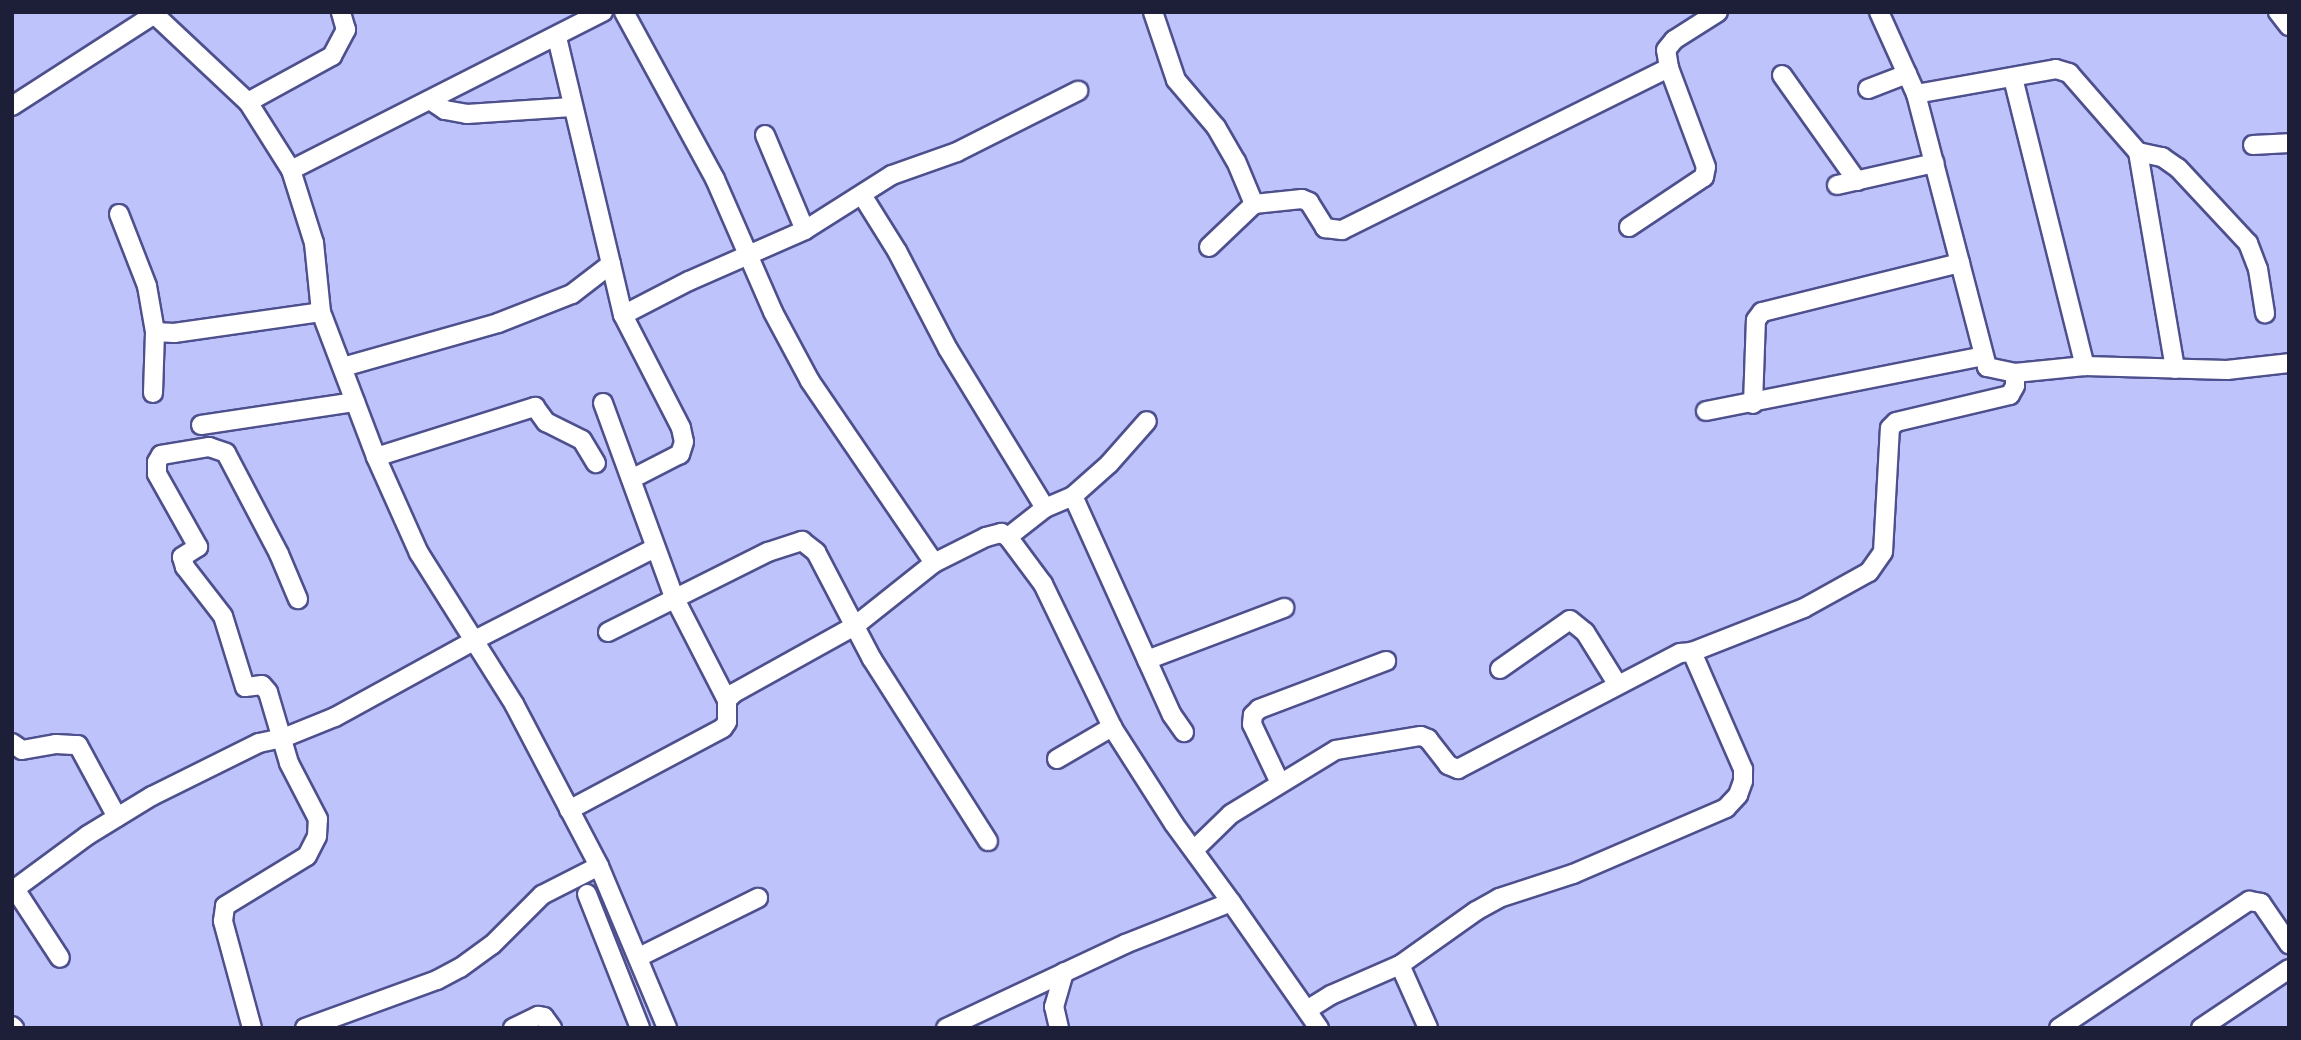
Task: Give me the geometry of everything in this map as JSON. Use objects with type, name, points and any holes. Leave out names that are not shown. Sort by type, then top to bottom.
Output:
[{"type":"street","points":[[248,102],[332,55],[346,30],[341,12]]},
{"type":"street","points":[[291,170],[603,12]]},
{"type":"street","points":[[624,12],[715,179],[773,312],[810,382],[934,563]]},
{"type":"street","points":[[1153,12],[1176,80],[1216,127],[1236,161],[1254,204]]},
{"type":"street","points":[[1629,227],[1704,177],[1706,167],[1669,68],[1666,50],[1674,40],[1718,12]]},
{"type":"street","points":[[1879,12],[1916,94],[1987,367],[2015,373],[2085,366],[2227,370],[2289,363]]},
{"type":"street","points":[[2278,12],[2289,26]]},
{"type":"street","points":[[12,106],[155,13],[248,102],[291,170],[314,243],[321,312],[376,457],[419,553],[514,704],[599,866],[667,1028]]},
{"type":"street","points":[[556,38],[623,315],[681,428],[684,442],[680,454],[633,478]]},
{"type":"street","points":[[1209,247],[1254,204],[1302,199],[1309,202],[1325,228],[1342,230],[1669,68]]},
{"type":"street","points":[[1916,94],[2056,69],[2069,73],[2138,152],[2175,369]]},
{"type":"street","points":[[1782,75],[1857,181]]},
{"type":"street","points":[[1868,89],[1907,75]]},
{"type":"street","points":[[2013,78],[2085,366]]},
{"type":"street","points":[[623,315],[805,230],[892,175],[957,152],[1078,91]]},
{"type":"street","points":[[430,100],[445,110],[467,114],[572,107]]},
{"type":"street","points":[[765,135],[805,230]]},
{"type":"street","points":[[2253,145],[2289,143]]},
{"type":"street","points":[[2138,152],[2162,156],[2178,168],[2248,243],[2258,269],[2265,313]]},
{"type":"street","points":[[1837,185],[1935,163]]},
{"type":"street","points":[[862,195],[897,251],[948,349],[1045,508]]},
{"type":"street","points":[[119,214],[147,286],[155,332],[153,393]]},
{"type":"street","points":[[1753,404],[1756,320],[1762,312],[1960,263]]},
{"type":"street","points":[[343,367],[510,318],[572,293],[611,264]]},
{"type":"street","points":[[155,332],[174,333],[321,312]]},
{"type":"street","points":[[1706,411],[1753,404],[1983,356]]},
{"type":"street","points":[[1195,849],[1231,814],[1336,750],[1421,736],[1428,739],[1448,765],[1458,769],[1680,653],[1692,652],[1804,608],[1869,572],[1883,552],[1890,428],[1896,422],[2002,399],[2010,395],[2015,386],[2015,373]]},
{"type":"street","points":[[201,425],[355,402]]},
{"type":"street","points":[[569,810],[723,728],[727,722],[727,700],[674,597],[604,403]]},
{"type":"street","points":[[376,457],[535,407],[546,422],[582,440],[596,463]]},
{"type":"street","points":[[1008,537],[1045,508],[1073,496],[1109,464],[1147,421]]},
{"type":"street","points":[[252,1028],[223,921],[225,906],[307,856],[317,836],[318,819],[297,781],[268,692],[262,685],[245,687],[223,616],[186,567],[183,557],[198,547],[158,474],[157,462],[161,455],[209,447],[226,453],[279,554],[298,599]]},
{"type":"street","points":[[1073,496],[1172,715],[1184,732]]},
{"type":"street","points":[[727,700],[744,686],[856,625],[934,563],[996,533],[1008,537],[1042,584],[1112,727],[1174,824],[1195,849],[1319,1028]]},
{"type":"street","points":[[608,632],[768,552],[802,541],[816,552],[872,659],[988,841]]},
{"type":"street","points":[[60,958],[13,890],[88,835],[152,796],[259,743],[283,738],[335,717],[472,641],[655,548]]},
{"type":"street","points":[[1147,660],[1284,608]]},
{"type":"street","points":[[1500,669],[1570,620],[1585,632],[1618,685]]},
{"type":"street","points":[[1307,1010],[1400,965],[1476,911],[1499,898],[1573,874],[1726,808],[1738,795],[1744,781],[1743,769],[1692,652]]},
{"type":"street","points":[[1280,783],[1252,724],[1253,715],[1259,709],[1386,661]]},
{"type":"street","points":[[1057,759],[1112,727]]},
{"type":"street","points":[[12,743],[23,750],[68,743],[78,745],[117,817]]},
{"type":"street","points":[[305,1028],[347,1010],[437,980],[460,968],[492,945],[542,895],[599,866]]},
{"type":"street","points":[[587,894],[640,1028]]},
{"type":"street","points":[[639,957],[758,898]]},
{"type":"street","points":[[2059,1028],[2249,901],[2261,903],[2289,944]]},
{"type":"street","points":[[946,1028],[1125,944],[1231,902]]},
{"type":"street","points":[[1400,965],[1428,1028]]},
{"type":"street","points":[[2201,1028],[2289,969]]},
{"type":"street","points":[[1059,1028],[1054,1007],[1064,972]]},
{"type":"street","points":[[513,1028],[544,1017],[552,1028]]}]
